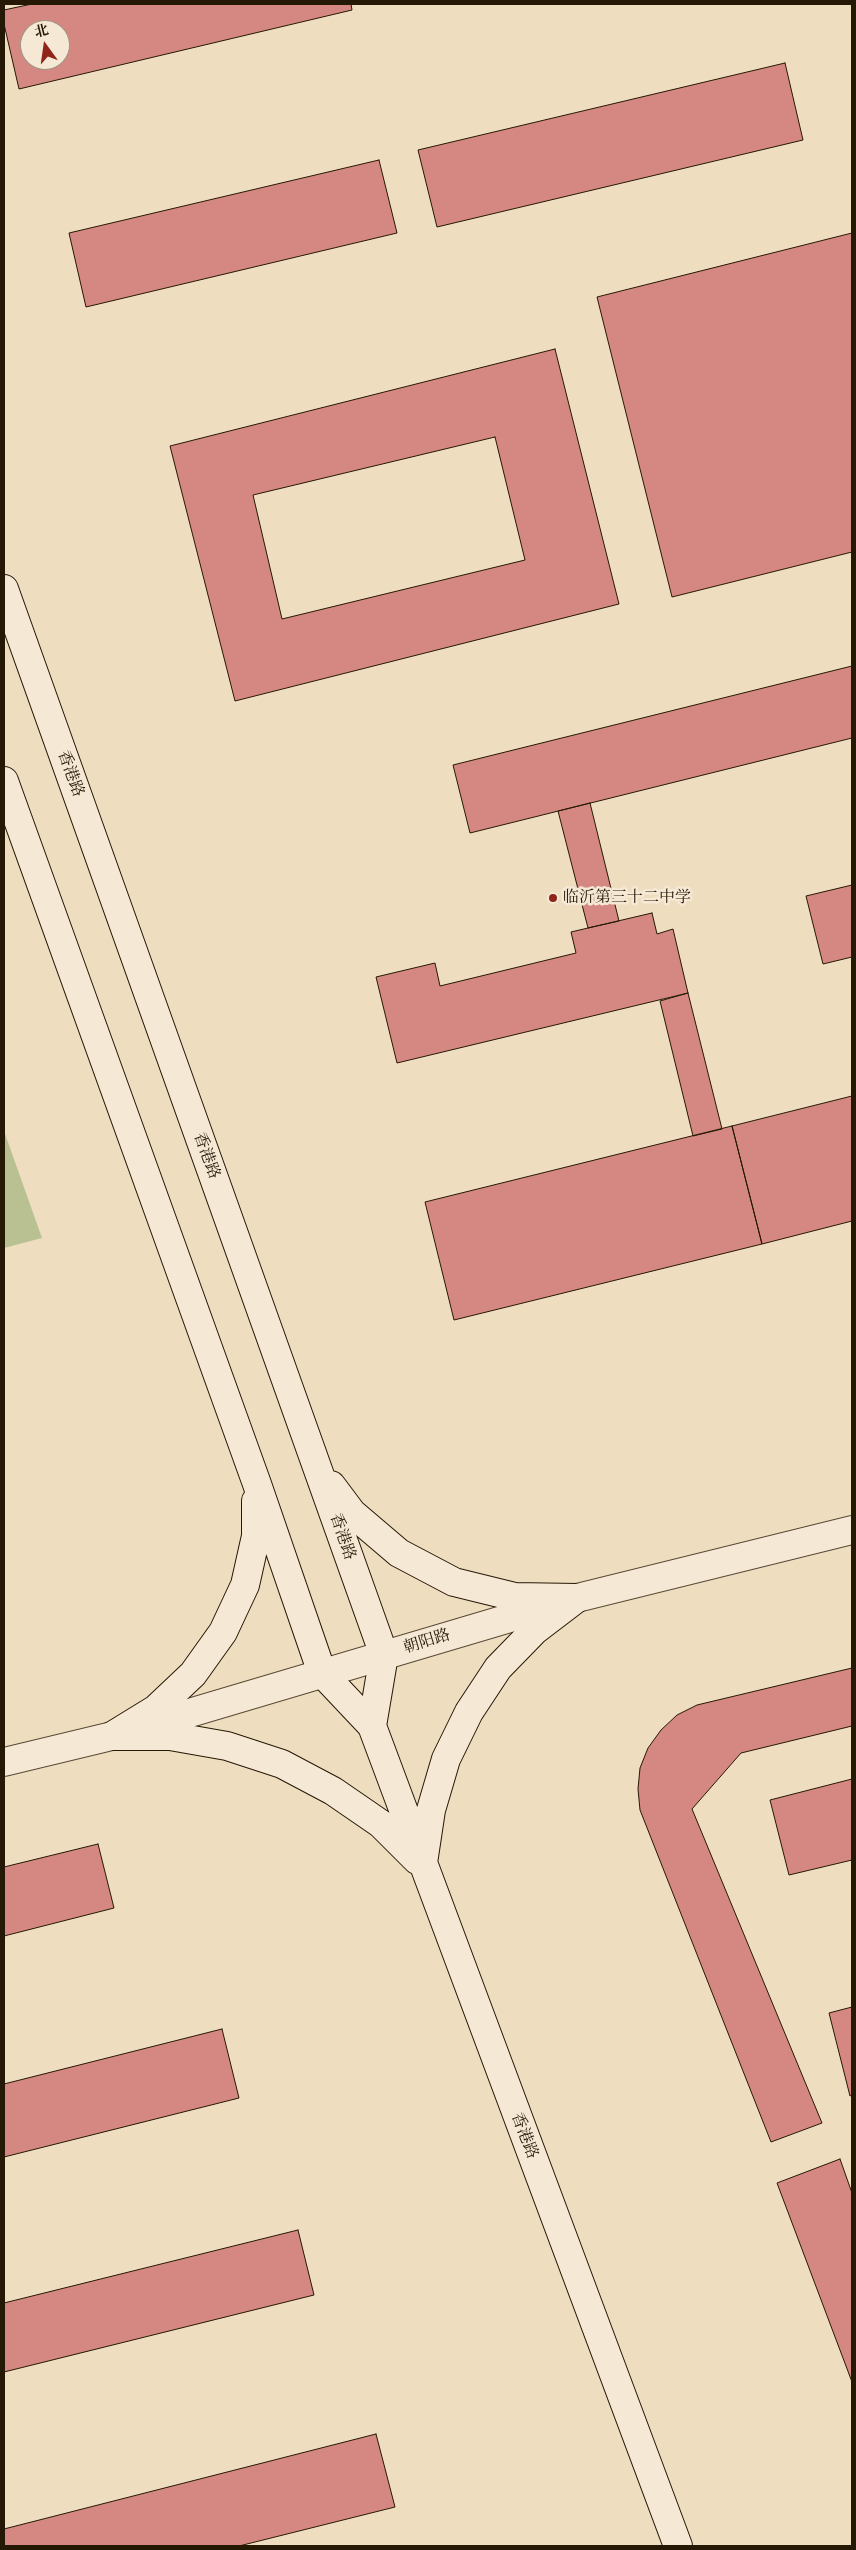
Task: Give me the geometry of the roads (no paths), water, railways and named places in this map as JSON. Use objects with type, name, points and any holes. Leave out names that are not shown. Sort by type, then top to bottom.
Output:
[{"type":"main road","name":"香港路","points":[[4,589],[384,1655],[372,1726]]},
{"type":"main road","name":"香港路","points":[[4,781],[257,1484],[322,1673],[372,1726],[422,1865],[678,2546]]},
{"type":"main road","points":[[316,1464],[352,1513],[399,1553],[446,1578],[515,1597],[577,1598]]},
{"type":"main road","points":[[112,1736],[156,1709],[193,1674],[223,1632],[245,1585],[256,1536],[257,1484]]},
{"type":"main road","name":"朝阳路","points":[[4,1762],[112,1736],[577,1598],[852,1530]]},
{"type":"main road","points":[[422,1865],[431,1810],[446,1760],[469,1712],[498,1668],[535,1630],[577,1598]]},
{"type":"main road","points":[[112,1736],[170,1736],[227,1746],[282,1764],[333,1791],[381,1824],[422,1865]]},
{"type":"place","name":"临沂第三十二中学","points":[[553,898]]}]
